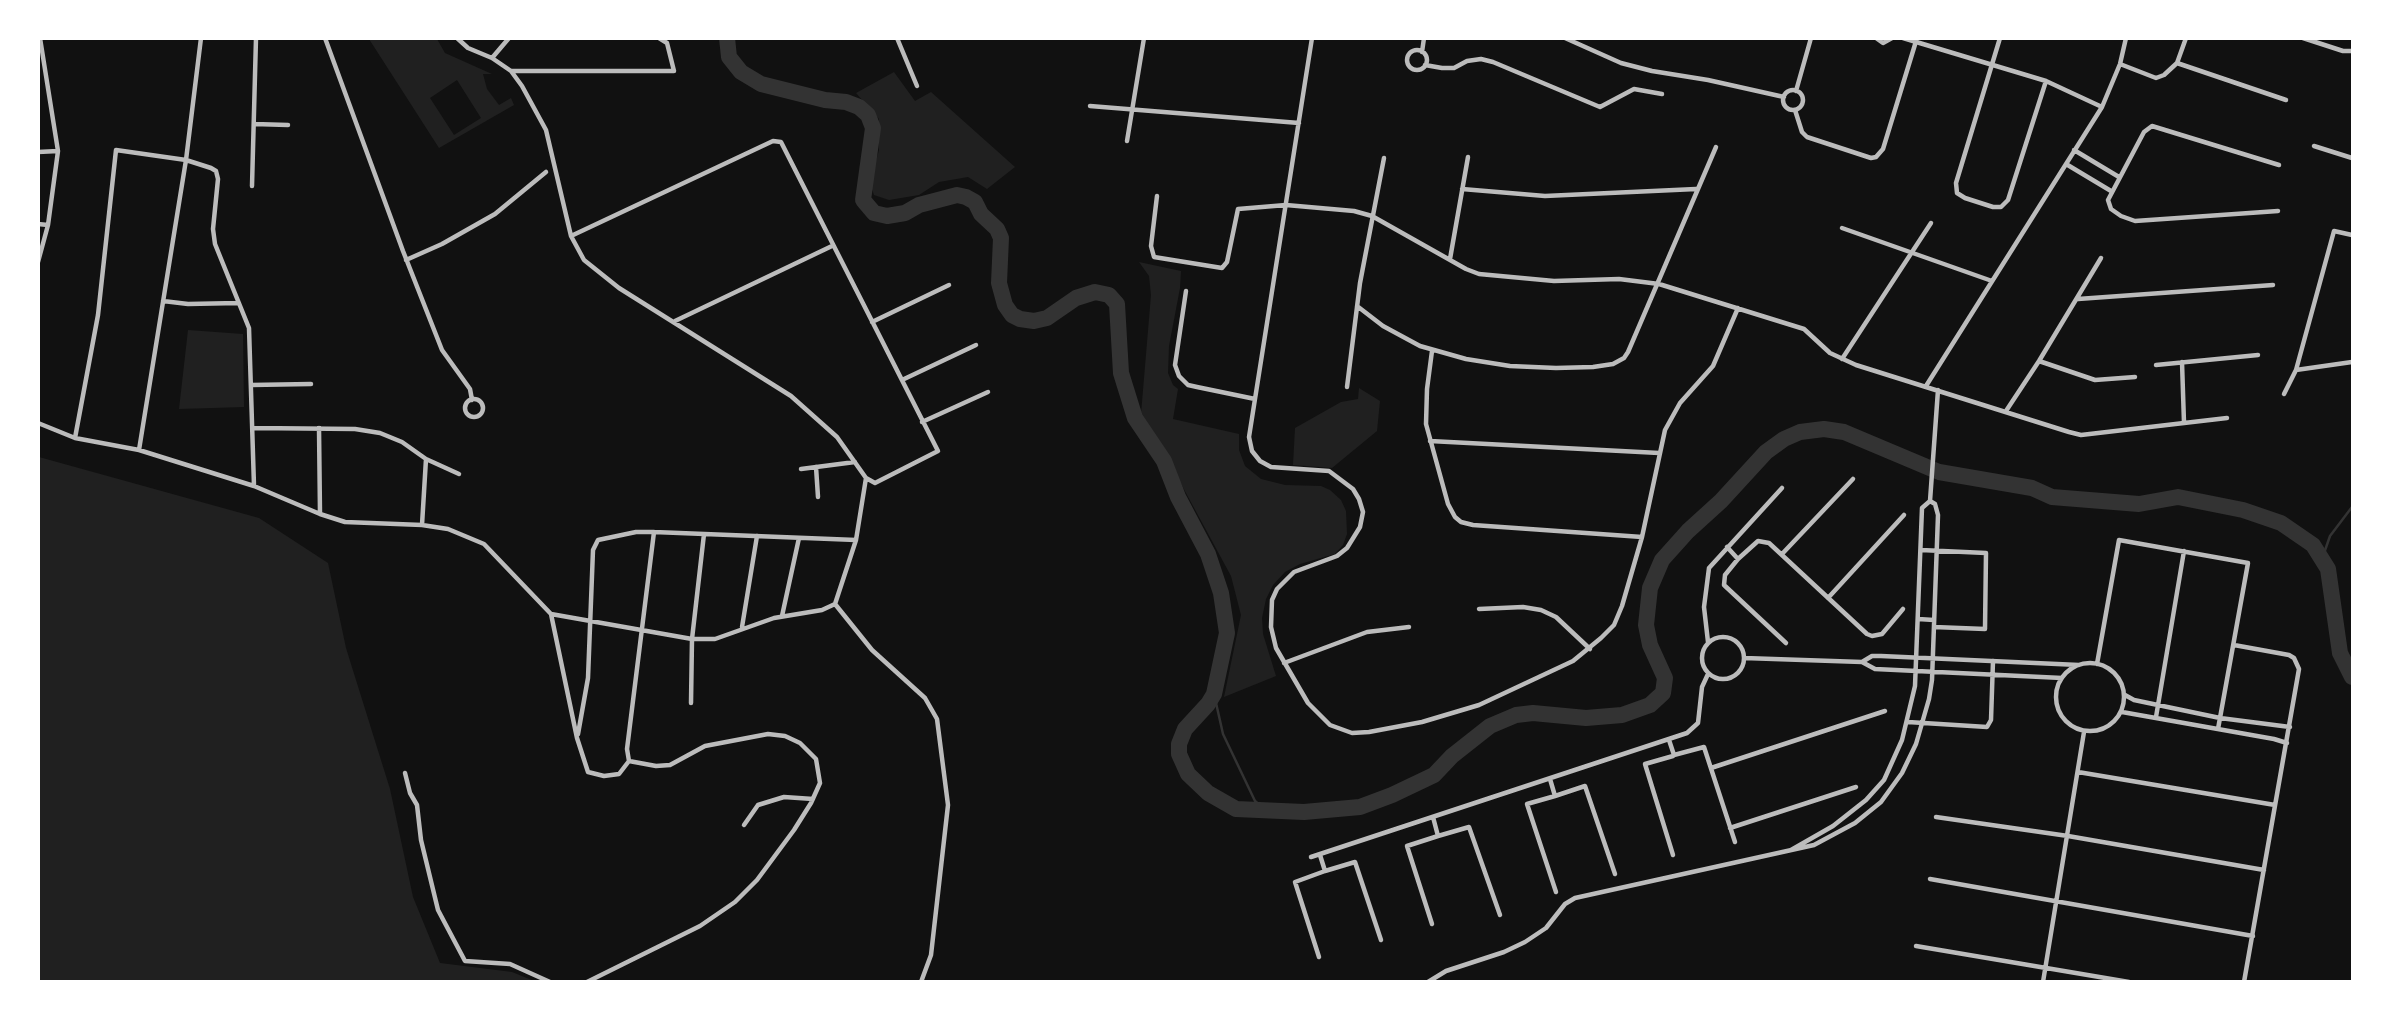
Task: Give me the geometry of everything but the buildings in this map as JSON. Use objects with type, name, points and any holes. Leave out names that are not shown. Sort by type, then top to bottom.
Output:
[{"type":"street","points":[[38,262],[48,225],[58,151],[42,79],[40,38]]},
{"type":"street","points":[[139,450],[186,160],[201,38]]},
{"type":"street","points":[[252,186],[256,38]]},
{"type":"street","points":[[325,38],[406,260],[442,350],[470,389],[472,400]]},
{"type":"street","points":[[457,38],[468,48],[492,58],[511,71],[522,86],[546,130],[571,236],[584,260],[619,288],[791,396],[837,437],[866,478],[875,483],[938,451],[781,142],[774,141],[571,236]]},
{"type":"street","points":[[492,58],[509,38]]},
{"type":"street","points":[[511,71],[674,71],[667,43],[659,38]]},
{"type":"street","points":[[897,38],[917,86]]},
{"type":"street","points":[[1128,141],[1144,38]]},
{"type":"street","points":[[1312,38],[1249,437],[1252,451],[1260,461],[1271,467],[1329,471],[1353,489],[1363,512],[1360,527],[1347,548],[1337,556],[1294,572],[1277,589],[1272,600],[1271,627],[1276,648],[1308,703],[1321,718],[1340,730],[1352,733],[1422,722],[1479,705],[1573,661],[1590,649],[1614,625],[1622,606],[1642,537],[1665,430],[1674,412],[1713,366],[1738,308]]},
{"type":"street","points":[[1422,52],[1412,52],[1407,61],[1413,70],[1419,70],[1425,65],[1426,57],[1422,52],[1424,38]]},
{"type":"street","points":[[1564,38],[1599,55],[1642,69],[1784,97]]},
{"type":"street","points":[[1796,91],[1811,38]]},
{"type":"street","points":[[1876,38],[1883,43],[1892,38]]},
{"type":"street","points":[[1903,38],[2046,81],[2102,107]]},
{"type":"street","points":[[2000,38],[1956,183],[1957,192],[1965,198],[1993,207],[2001,207],[2008,200],[2046,81]]},
{"type":"street","points":[[1926,386],[2102,107],[2120,64],[2126,38]]},
{"type":"street","points":[[2120,64],[2156,78],[2164,75],[2177,62],[2186,38]]},
{"type":"street","points":[[2303,38],[2343,51],[2353,51]]},
{"type":"street","points":[[1795,110],[1807,137],[1871,158],[1876,157],[1884,149],[1916,40]]},
{"type":"street","points":[[1425,65],[1454,68],[1467,61],[1480,59],[1493,62],[1601,107],[1634,89],[1662,93]]},
{"type":"street","points":[[2177,62],[2286,100]]},
{"type":"street","points":[[1788,91],[1801,94],[1801,106],[1795,110],[1786,107],[1784,97],[1788,91]]},
{"type":"street","points":[[1090,106],[1299,123]]},
{"type":"street","points":[[254,124],[288,125]]},
{"type":"street","points":[[2278,211],[2136,221],[2111,209],[2108,200],[2144,132],[2152,125],[2279,165]]},
{"type":"street","points":[[2314,146],[2353,158]]},
{"type":"street","points":[[1357,306],[1383,326],[1432,351],[1510,366],[1593,368],[1613,364],[1624,358],[1659,284],[1696,189],[1716,147]]},
{"type":"street","points":[[75,438],[99,315],[116,150],[186,160],[216,171],[218,179],[213,229],[215,244],[248,328],[254,485]]},
{"type":"street","points":[[2074,150],[2119,177]]},
{"type":"street","points":[[38,152],[58,151]]},
{"type":"street","points":[[1450,260],[1468,157]]},
{"type":"street","points":[[1347,387],[1357,306],[1384,158]]},
{"type":"street","points":[[2066,164],[2111,191]]},
{"type":"street","points":[[406,260],[442,244],[495,214],[546,172]]},
{"type":"street","points":[[1462,189],[1545,196],[1696,189]]},
{"type":"street","points":[[1157,196],[1151,246],[1154,257],[1222,268],[1227,262],[1238,209],[1286,205],[1354,211],[1372,216],[1472,272],[1495,277],[1576,282],[1619,279],[1659,284],[1804,329],[1830,353],[1856,365],[2081,435],[2227,418]]},
{"type":"street","points":[[1842,359],[1931,223]]},
{"type":"street","points":[[38,224],[48,225]]},
{"type":"street","points":[[1842,228],[1992,281]]},
{"type":"street","points":[[2284,394],[2297,370],[2334,231],[2353,235]]},
{"type":"street","points":[[675,321],[832,246]]},
{"type":"street","points":[[2006,411],[2102,258]]},
{"type":"street","points":[[873,322],[949,285]]},
{"type":"street","points":[[2078,299],[2273,285]]},
{"type":"street","points":[[1186,292],[1175,365],[1179,376],[1188,384],[1197,387],[1255,399]]},
{"type":"street","points":[[163,301],[188,304],[238,303]]},
{"type":"street","points":[[901,380],[976,345]]},
{"type":"street","points":[[1432,351],[1426,424],[1448,503],[1455,517],[1461,522],[1642,537]]},
{"type":"street","points":[[2156,365],[2258,355]]},
{"type":"street","points":[[2039,361],[2095,380],[2136,377]]},
{"type":"street","points":[[2182,362],[2184,423]]},
{"type":"street","points":[[2297,370],[2353,362]]},
{"type":"street","points":[[251,385],[311,384]]},
{"type":"street","points":[[1428,982],[1446,971],[1504,952],[1525,942],[1546,928],[1565,904],[1576,898],[1814,845],[1855,823],[1881,802],[1902,773],[1923,724],[1932,671],[1938,510],[1930,501],[1938,390]]},
{"type":"street","points":[[922,422],[988,392]]},
{"type":"street","points":[[472,400],[479,401],[483,406],[482,413],[476,417],[470,416],[466,410],[467,404],[472,400]]},
{"type":"street","points":[[38,423],[75,438],[139,450],[254,485],[345,522],[422,525],[448,530],[484,544],[551,614],[577,738],[587,772],[604,776],[619,774],[629,761],[627,749],[654,532]]},
{"type":"street","points":[[253,428],[355,429],[380,433],[402,442],[426,459],[459,474]]},
{"type":"street","points":[[319,428],[320,514]]},
{"type":"street","points":[[1430,441],[1659,453]]},
{"type":"street","points":[[422,525],[426,459]]},
{"type":"street","points":[[801,469],[855,462]]},
{"type":"street","points":[[816,467],[817,497]]},
{"type":"street","points":[[551,614],[692,639],[715,639],[782,617],[822,610],[835,604],[856,540],[866,478]]},
{"type":"street","points":[[1782,554],[1853,479]]},
{"type":"street","points":[[1708,642],[1704,622],[1709,568],[1782,488]]},
{"type":"street","points":[[1786,853],[1833,826],[1866,800],[1884,780],[1893,763],[1908,722],[1915,686],[1922,508],[1930,501]]},
{"type":"street","points":[[1828,598],[1904,515]]},
{"type":"street","points":[[577,738],[588,678],[593,550],[598,540],[636,532],[654,532],[856,540]]},
{"type":"street","points":[[691,703],[692,639],[704,534]]},
{"type":"street","points":[[742,628],[757,536]]},
{"type":"street","points":[[782,617],[799,538]]},
{"type":"street","points":[[2097,664],[2119,540],[2248,563],[2218,729]]},
{"type":"street","points":[[1786,643],[1724,585],[1725,575],[1758,541],[1769,543],[1782,554],[1867,634],[1882,634],[1903,609]]},
{"type":"street","points":[[1727,547],[1738,559]]},
{"type":"street","points":[[1921,551],[1986,553],[1984,629],[1934,627]]},
{"type":"street","points":[[2156,717],[2184,551]]},
{"type":"street","points":[[835,604],[872,650],[925,698],[937,719],[948,805],[931,955],[921,982]]},
{"type":"street","points":[[1479,609],[1523,607],[1541,610],[1556,617],[1590,649]]},
{"type":"street","points":[[1918,619],[1934,620]]},
{"type":"street","points":[[1284,663],[1346,638],[1389,628],[1409,627]]},
{"type":"street","points":[[1728,637],[1740,645],[1744,658],[1743,665],[1735,676],[1721,679],[1708,674],[1701,658],[1708,642],[1714,638],[1728,637]]},
{"type":"street","points":[[2234,645],[2289,654],[2297,663],[2299,677],[2244,982]]},
{"type":"street","points":[[1862,662],[1871,656],[2097,664],[2114,672],[2121,681],[2124,695],[2122,712],[2107,728],[2084,732],[2066,721],[2060,713],[2056,692],[2062,678],[2079,665]]},
{"type":"street","points":[[1744,658],[1862,662],[1875,669],[2062,678]]},
{"type":"street","points":[[1908,722],[1987,727],[1991,720],[1993,662]]},
{"type":"street","points":[[1311,858],[1687,733],[1698,723],[1702,687],[1708,674]]},
{"type":"street","points":[[2124,695],[2134,700],[2220,718],[2290,727]]},
{"type":"street","points":[[1710,768],[1885,711]]},
{"type":"street","points":[[2122,712],[2287,743]]},
{"type":"street","points":[[2043,982],[2084,732]]},
{"type":"street","points":[[587,982],[690,932],[735,902],[757,880],[794,830],[820,783],[816,759],[800,743],[785,736],[768,734],[705,746],[670,765],[656,766],[629,761]]},
{"type":"street","points":[[1669,740],[1674,755]]},
{"type":"street","points":[[1673,855],[1644,764],[1704,747],[1735,842]]},
{"type":"street","points":[[2078,772],[2276,805]]},
{"type":"street","points":[[405,773],[416,805],[438,910],[465,961],[510,964],[550,982]]},
{"type":"street","points":[[1550,779],[1555,796]]},
{"type":"street","points":[[1556,892],[1527,804],[1585,786],[1615,874]]},
{"type":"street","points":[[1730,828],[1856,787]]},
{"type":"street","points":[[744,825],[758,805],[783,797],[813,799]]},
{"type":"street","points":[[1433,817],[1438,836]]},
{"type":"street","points":[[1936,817],[2068,836],[2264,870]]},
{"type":"street","points":[[1432,924],[1408,846],[1469,827],[1500,915]]},
{"type":"street","points":[[1320,855],[1325,871]]},
{"type":"street","points":[[1318,957],[1295,882],[1355,862],[1381,940]]},
{"type":"street","points":[[1930,879],[2253,936]]},
{"type":"street","points":[[1916,946],[2129,982]]},
{"type":"shaded area","points":[[369,39],[437,39],[445,53],[492,74],[483,74],[487,89],[499,105],[511,98],[514,105],[439,148]],"holes":[[[457,80],[481,118],[454,135],[430,98]]]},
{"type":"shaded area","points":[[894,72],[915,101],[931,92],[1015,167],[987,189],[968,177],[939,182],[919,195],[889,200],[874,195],[870,183],[879,150],[879,119],[856,93]]},
{"type":"shaded area","points":[[1139,262],[1181,271],[1169,346],[1168,373],[1173,385],[1178,389],[1173,419],[1239,434],[1239,450],[1245,466],[1261,479],[1285,485],[1321,486],[1341,500],[1346,511],[1347,534],[1343,545],[1335,554],[1300,564],[1285,572],[1273,585],[1266,599],[1262,618],[1263,634],[1276,676],[1224,697],[1241,615],[1231,576],[1141,414],[1151,295],[1149,276]]},
{"type":"shaded area","points":[[188,330],[243,334],[244,407],[179,409]]},
{"type":"shaded area","points":[[1359,388],[1380,401],[1377,431],[1332,468],[1293,465],[1295,428],[1341,402],[1358,399]]},
{"type":"shaded area","points":[[39,457],[259,518],[328,563],[346,648],[390,789],[413,897],[440,963],[512,972],[534,981],[39,981]]},
{"type":"waterway","points":[[727,38],[729,57],[741,72],[761,84],[825,100],[846,102],[859,107],[868,115],[873,128],[863,200],[874,213],[887,216],[905,213],[919,205],[957,195],[975,202],[981,214],[997,229],[1001,238],[999,283],[1005,305],[1012,315],[1034,321],[1047,318],[1076,298],[1095,292],[1109,295],[1117,304],[1121,373],[1135,418],[1164,461],[1178,497],[1208,554],[1221,593],[1227,633],[1214,694],[1185,729],[1179,744],[1179,754],[1188,774],[1208,793],[1236,809],[1304,812],[1360,807],[1434,775],[1452,756],[1490,726],[1516,715],[1533,713],[1586,718],[1622,715],[1650,705],[1663,693],[1665,678],[1650,645],[1646,625],[1650,588],[1662,560],[1766,452],[1800,432],[1824,429],[1844,432],[1939,472],[2032,488],[2052,497],[2139,504],[2178,497],[2243,510],[2281,523],[2313,545],[2328,569],[2340,653],[2352,677]]},
{"type":"waterway","points":[[2322,559],[2330,536],[2352,507]]},
{"type":"waterway","points":[[1214,694],[1223,734],[1255,801],[1270,811]]}]
